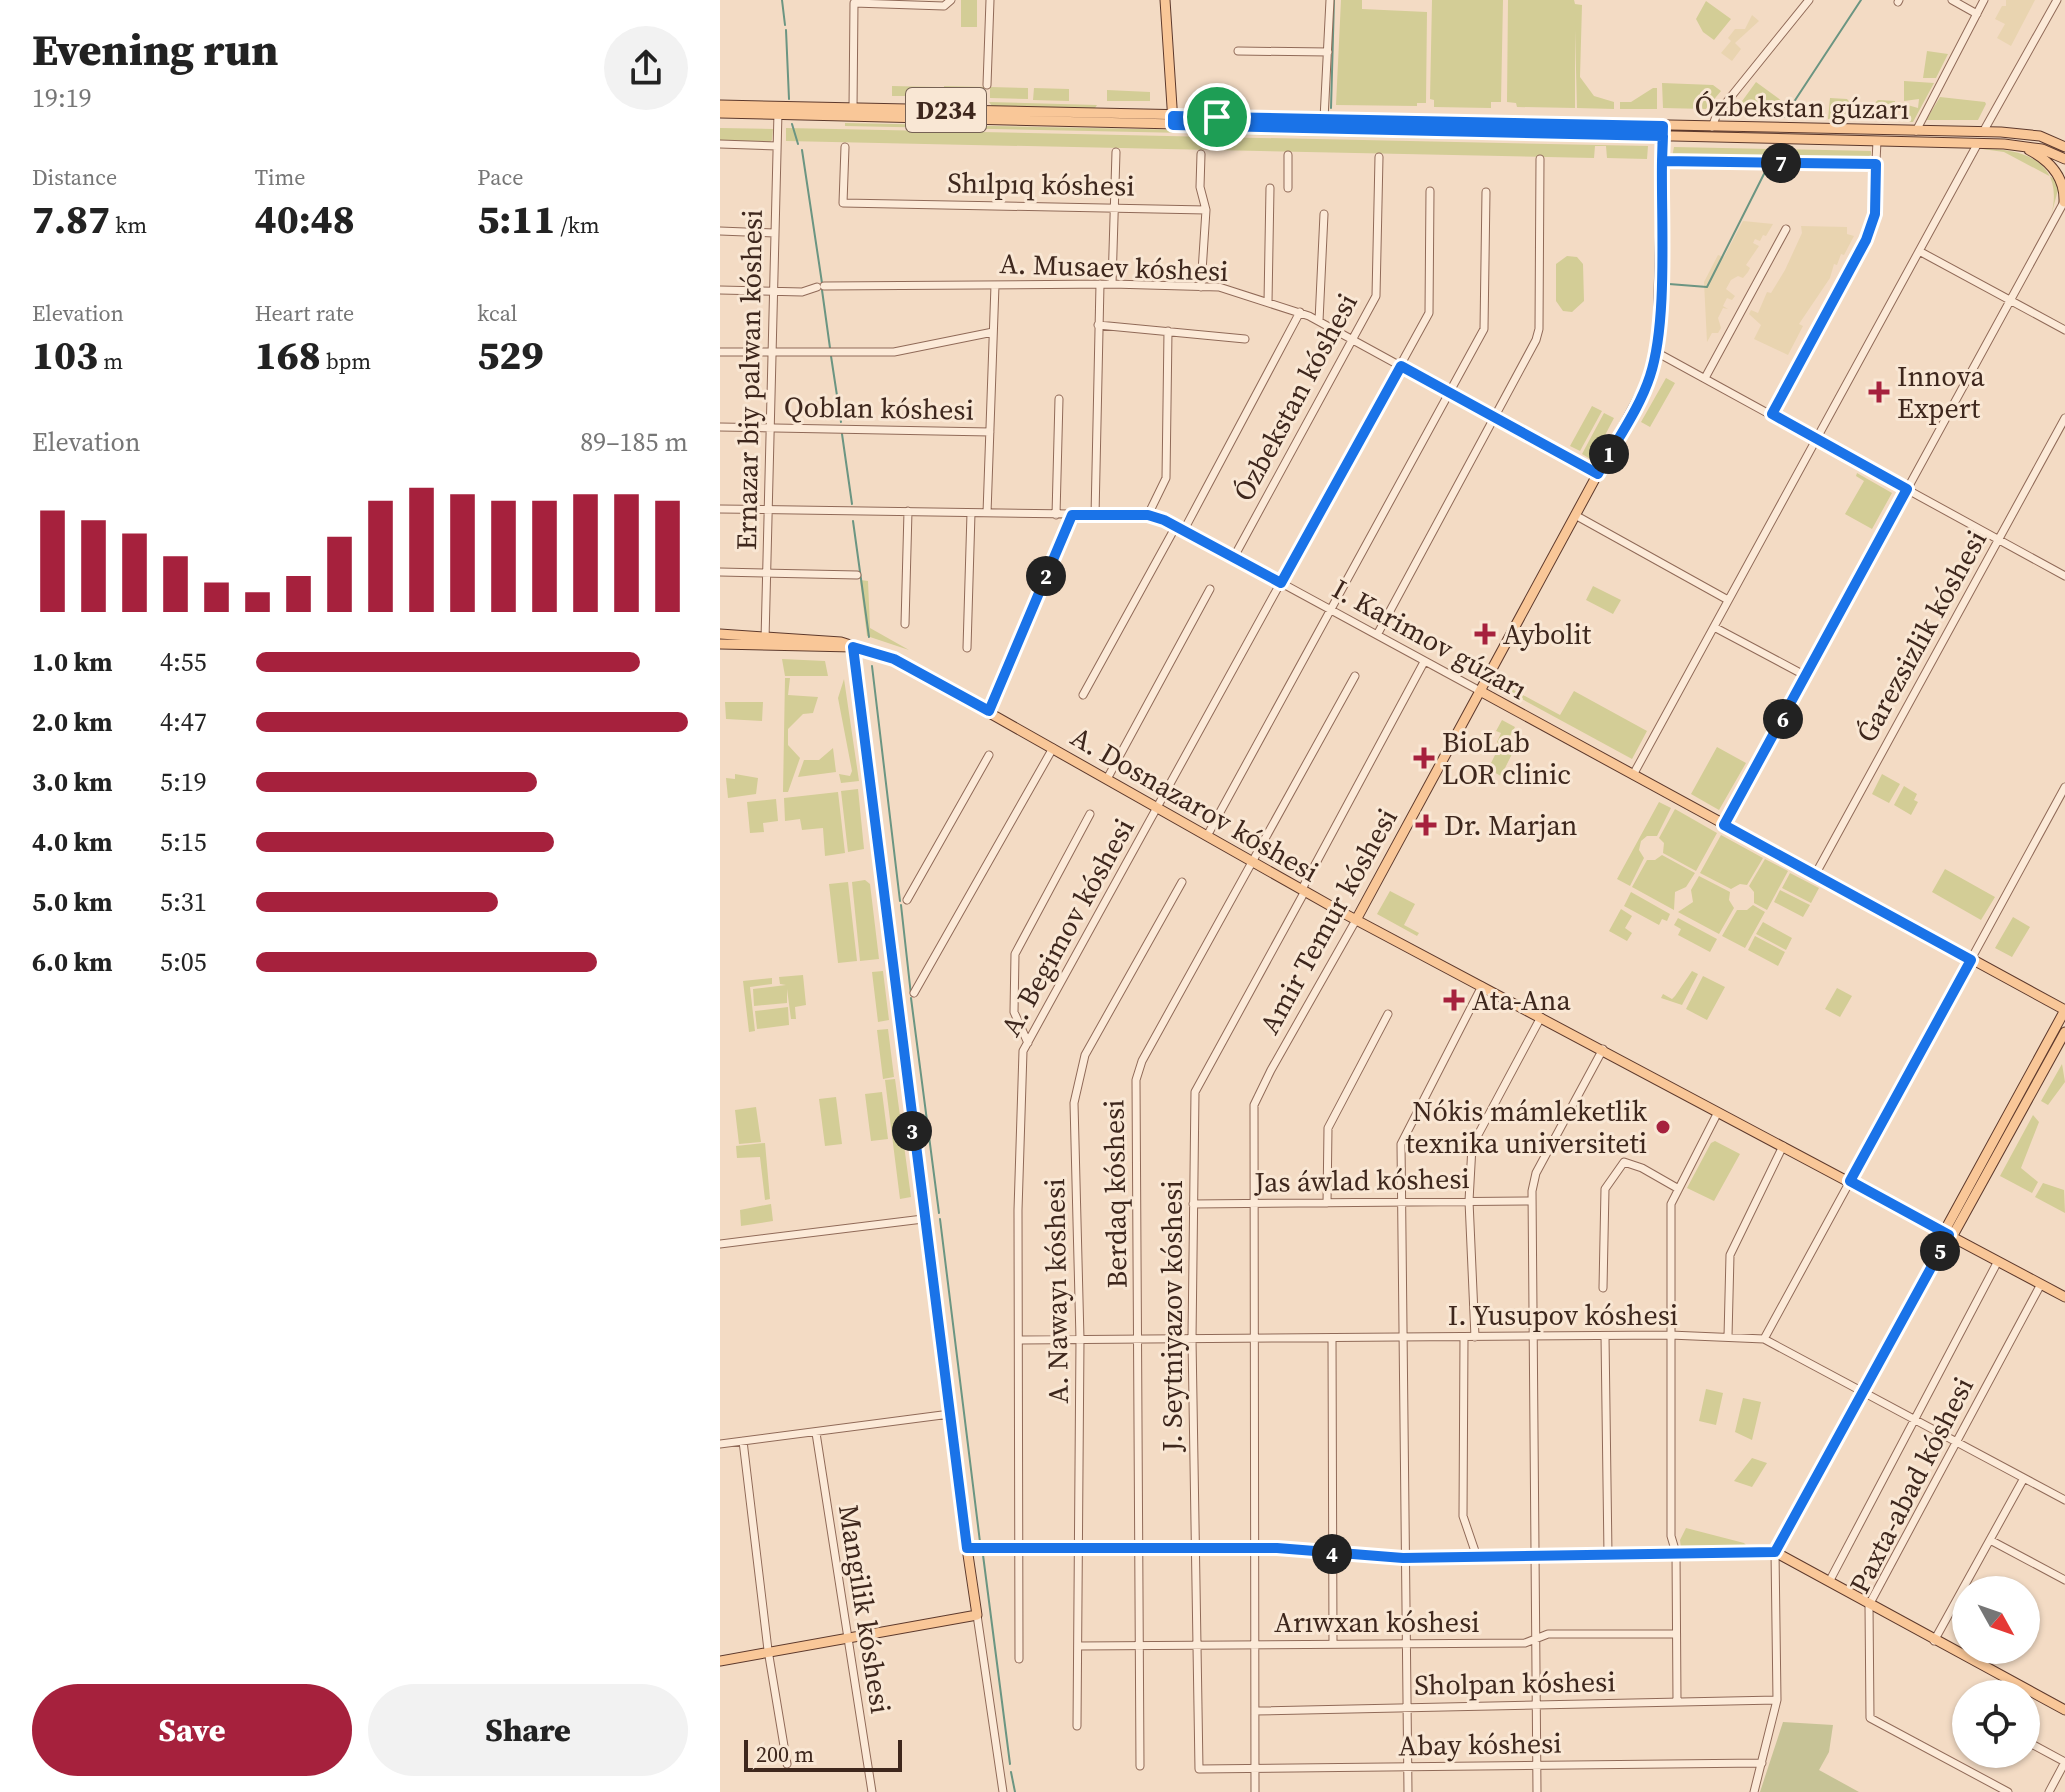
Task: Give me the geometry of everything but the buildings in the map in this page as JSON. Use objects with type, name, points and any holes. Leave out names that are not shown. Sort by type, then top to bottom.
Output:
[{"type":"main road","points":[[1165,0],[1173,121]]},
{"type":"main road","name":"Ózbekstan gúzarı","points":[[720,105],[1156,125],[1173,121],[1324,119],[1663,131]]},
{"type":"main road","name":"Ózbekstan gúzarı","points":[[720,113],[853,108],[1173,121],[1712,132],[1983,132],[2040,136],[2065,147]]},
{"type":"main road","name":"Amir Temur kóshesi","points":[[1356,920],[1646,385],[1656,352],[1663,131]]},
{"type":"main road","name":"Ózbekstan gúzarı","points":[[1712,132],[2019,145],[2065,159]]},
{"type":"main road","points":[[2040,136],[2065,136]]},
{"type":"main road","points":[[2019,145],[2053,167],[2063,185],[2065,201]]},
{"type":"main road","name":"A. Dosnazarov kóshesi","points":[[720,634],[853,647],[894,659],[1356,920],[2065,1297]]},
{"type":"main road","name":"A. Dosnazarov kóshesi","points":[[720,644],[765,640]]},
{"type":"main road","name":"I. Karimov gúzarı","points":[[1480,691],[2065,1010]]},
{"type":"main road","points":[[1948,1234],[2065,1010]]},
{"type":"main road","points":[[1948,1234],[2065,1032]]},
{"type":"main road","points":[[720,1661],[977,1615],[967,1548],[1254,1547],[1403,1558],[1775,1552],[2065,1710]]},
{"type":"street","points":[[853,108],[854,3],[897,2],[944,6],[951,0]]},
{"type":"street","points":[[987,85],[990,0]]},
{"type":"street","points":[[1324,119],[1330,0]]},
{"type":"street","points":[[1712,132],[1719,111],[1809,0]]},
{"type":"street","points":[[1952,0],[1977,14]]},
{"type":"street","points":[[1916,131],[1984,0]]},
{"type":"street","points":[[1983,132],[2057,0]]},
{"type":"street","points":[[1238,51],[1328,52]]},
{"type":"street","name":"Ernazar biy palwan kóshesi","points":[[765,640],[778,110]]},
{"type":"street","points":[[1772,414],[1866,240],[1875,214],[1877,141]]},
{"type":"street","points":[[1633,775],[1978,143]]},
{"type":"street","points":[[720,144],[777,146]]},
{"type":"street","name":"Shılpıq kóshesi","points":[[845,147],[843,203],[1206,210]]},
{"type":"street","points":[[1112,284],[1116,152]]},
{"type":"street","points":[[1201,154],[1200,187],[1206,210],[1201,287]]},
{"type":"street","points":[[1288,155],[1288,188]]},
{"type":"street","name":"Ózbekstan kóshesi","points":[[1234,557],[1376,296],[1379,157]]},
{"type":"street","points":[[1377,635],[1539,329],[1540,159]]},
{"type":"street","name":"Ózbekstan gúzarı","points":[[1662,161],[1876,164]]},
{"type":"street","points":[[1268,302],[1270,188]]},
{"type":"street","name":"A. Begimov kóshesi","points":[[1019,1659],[1020,1064],[1028,1043],[1429,313],[1430,191]]},
{"type":"street","points":[[1207,836],[1484,329],[1486,192]]},
{"type":"street","points":[[1724,825],[2065,201]]},
{"type":"street","points":[[1319,321],[1324,214]]},
{"type":"street","points":[[1705,378],[1786,229]]},
{"type":"street","points":[[720,231],[774,233]]},
{"type":"street","points":[[1919,251],[2065,330]]},
{"type":"street","points":[[1095,516],[1100,284]]},
{"type":"street","name":"A. Musaev kóshesi","points":[[720,290],[802,292],[821,286],[1100,284],[1219,287],[1300,312],[1319,321],[1598,474]]},
{"type":"street","points":[[987,513],[995,285]]},
{"type":"street","points":[[1083,695],[1300,312]]},
{"type":"street","points":[[1098,325],[1245,339]]},
{"type":"street","points":[[1148,515],[1166,478],[1168,331]]},
{"type":"street","points":[[720,352],[894,352],[993,332]]},
{"type":"street","points":[[1656,352],[2065,576]]},
{"type":"street","points":[[1056,515],[1059,399]]},
{"type":"street","name":"Ǵarezsizlik kóshesi","points":[[1815,875],[2065,418]]},
{"type":"street","name":"Qoblan kóshesi","points":[[720,427],[990,432]]},
{"type":"street","name":"I. Karimov gúzarı","points":[[720,509],[1148,515],[1180,528],[1480,691]]},
{"type":"street","points":[[905,624],[908,511]]},
{"type":"street","points":[[967,648],[971,513]]},
{"type":"street","points":[[989,711],[1072,515]]},
{"type":"street","points":[[1575,515],[1728,600]]},
{"type":"street","points":[[720,572],[857,575]]},
{"type":"street","points":[[1107,779],[1210,589]]},
{"type":"street","points":[[1714,627],[1806,676]]},
{"type":"street","points":[[853,647],[967,1548]]},
{"type":"street","name":"J. Seytniyazov kóshesi","points":[[1199,1769],[1192,1339],[1195,1092],[1199,1079],[1304,890],[1424,662]]},
{"type":"street","name":"Berdaq kóshesi","points":[[1140,1766],[1136,1080],[1355,676]]},
{"type":"street","points":[[914,993],[1053,748]]},
{"type":"street","points":[[907,900],[989,755]]},
{"type":"street","points":[[1764,1339],[2065,787]]},
{"type":"street","points":[[1028,1043],[1014,1012],[1015,954],[1090,814]]},
{"type":"street","name":"A. Nawayı kóshesi","points":[[1077,1726],[1080,1339],[1074,1103],[1085,1055],[1182,882]]},
{"type":"street","name":"Amir Temur kóshesi","points":[[1255,1792],[1254,1105],[1356,920]]},
{"type":"street","points":[[1408,1792],[1403,1558],[1401,1144],[1482,986]]},
{"type":"street","points":[[1327,1203],[1328,1128],[1388,1014]]},
{"type":"street","points":[[1475,1337],[1469,1201],[1474,1137],[1541,1017]]},
{"type":"street","points":[[1537,1792],[1533,1640],[1531,1201],[1536,1173],[1603,1049]]},
{"type":"street","points":[[1677,1701],[1674,1634],[1676,1553],[1671,1536],[1671,1204],[1718,1112]]},
{"type":"street","points":[[1728,1337],[1730,1255],[1783,1146]]},
{"type":"street","points":[[1603,1288],[1605,1189],[1624,1162],[1677,1188]]},
{"type":"street","name":"Jas áwlad kóshesi","points":[[1193,1204],[1531,1201]]},
{"type":"street","points":[[720,1244],[923,1219]]},
{"type":"street","points":[[1754,1792],[1777,1700],[1775,1552],[1948,1234]]},
{"type":"street","points":[[1829,1582],[1998,1261]]},
{"type":"street","name":"Paxta-abad kóshesi","points":[[2008,1792],[1870,1718],[1869,1605],[2041,1284]]},
{"type":"street","name":"I. Yusupov kóshesi","points":[[1021,1340],[1670,1335],[1764,1339],[2065,1500]]},
{"type":"street","points":[[1605,1336],[1608,1555]]},
{"type":"street","points":[[1464,1337],[1463,1516],[1477,1557]]},
{"type":"street","points":[[1332,1338],[1333,1644]]},
{"type":"street","points":[[720,1444],[950,1414]]},
{"type":"street","name":"Mangilik kóshesi","points":[[816,1433],[872,1792]]},
{"type":"street","points":[[743,1441],[769,1653],[787,1764]]},
{"type":"street","points":[[1934,1641],[2024,1478]]},
{"type":"street","points":[[1990,1540],[2065,1580]]},
{"type":"street","points":[[977,1615],[1003,1792]]},
{"type":"street","name":"Arıwxan kóshesi","points":[[1078,1646],[1404,1643],[1533,1640],[1548,1634],[1674,1634]]},
{"type":"street","name":"Sholpan kóshesi","points":[[1255,1711],[1777,1700]]},
{"type":"street","points":[[2040,1749],[2065,1762],[2049,1792]]},
{"type":"street","name":"Abay kóshesi","points":[[1199,1769],[1762,1763]]},
{"type":"shaded area","points":[[961,0],[977,0],[977,27],[961,27]]},
{"type":"shaded area","points":[[1341,0],[1362,0],[1362,9],[1427,12],[1426,103],[1417,103],[1417,106],[1336,105]]},
{"type":"shaded area","points":[[1432,0],[1503,0],[1501,102],[1491,102],[1491,108],[1434,107],[1434,100],[1430,99]]},
{"type":"shaded area","points":[[1508,0],[1574,0],[1575,4],[1582,5],[1580,77],[1594,96],[1614,102],[1614,109],[1577,108],[1575,30],[1575,108],[1517,107],[1516,103],[1507,102]]},
{"type":"shaded area","points":[[2006,0],[2035,0],[2011,46],[1997,38],[2005,24],[1995,19],[2002,6],[2006,6]]},
{"type":"shaded area","points":[[1706,1],[1731,19],[1714,40],[1703,32],[1696,19]]},
{"type":"shaded area","points":[[1752,15],[1759,21],[1735,43],[1741,49],[1732,61],[1721,53],[1731,41],[1728,38],[1735,29],[1745,29]]},
{"type":"shaded area","points":[[1927,51],[1948,54],[1936,78],[1923,78]]},
{"type":"shaded area","points":[[1904,81],[1934,83],[1913,122],[1903,122],[1904,104],[1918,108],[1919,99],[1904,101]]},
{"type":"shaded area","points":[[1756,82],[1786,104],[1779,117],[1732,115]]},
{"type":"shaded area","points":[[1662,83],[1713,85],[1721,91],[1706,109],[1663,108]]},
{"type":"shaded area","points":[[892,86],[938,87],[938,96],[892,96]]},
{"type":"shaded area","points":[[944,86],[984,87],[984,98],[944,97]]},
{"type":"shaded area","points":[[990,87],[1028,88],[1028,99],[990,98]]},
{"type":"shaded area","points":[[1034,88],[1069,89],[1069,101],[1033,100]]},
{"type":"shaded area","points":[[1657,88],[1657,109],[1620,109],[1620,102],[1631,102]]},
{"type":"shaded area","points":[[1107,90],[1150,92],[1150,101],[1107,101]]},
{"type":"shaded area","points":[[1940,97],[1986,104],[1978,120],[1926,120]]},
{"type":"shaded area","points":[[1830,98],[1847,99],[1856,110],[1855,120],[1828,119]]},
{"type":"shaded area","points":[[1878,100],[1895,101],[1894,121],[1867,120],[1867,110]]},
{"type":"shaded area","points":[[989,102],[1097,105],[1095,108],[992,106]]},
{"type":"shaded area","points":[[845,123],[1235,131],[1235,134],[845,126]]},
{"type":"shaded area","points":[[720,128],[773,129],[772,140],[768,144],[720,142]]},
{"type":"shaded area","points":[[786,128],[1648,146],[1647,159],[1607,158],[1606,146],[1595,146],[1594,158],[786,141]]},
{"type":"shaded area","points":[[1247,132],[1491,138],[1491,140],[1247,135]]},
{"type":"shaded area","points":[[1674,147],[1770,149],[1764,159],[1714,154],[1710,158],[1672,157]]},
{"type":"shaded area","points":[[1779,149],[1871,151],[1871,155],[1860,161],[1817,156],[1816,160],[1773,159]]},
{"type":"shaded area","points":[[1982,149],[1998,149],[2027,156],[2038,162],[2049,176],[2004,152]]},
{"type":"shaded area","points":[[2049,176],[2059,186],[2051,216],[2054,198]]},
{"type":"shaded area","points":[[1743,221],[1773,224],[1760,241],[1755,239],[1753,243],[1759,246],[1746,265],[1750,268],[1748,272],[1743,278],[1738,276],[1731,280],[1726,289],[1735,296],[1732,300],[1727,298],[1723,306],[1728,309],[1723,308],[1718,318],[1721,328],[1718,333],[1712,333],[1707,342],[1704,282],[1718,255],[1724,257]]},
{"type":"shaded area","points":[[1801,226],[1847,227],[1847,234],[1854,236],[1799,324],[1803,326],[1788,355],[1754,339],[1761,325],[1749,314],[1751,310],[1758,313],[1767,292],[1771,293],[1785,270],[1802,233]]},
{"type":"shaded area","points":[[1567,256],[1577,257],[1583,264],[1584,301],[1572,312],[1563,311],[1556,301],[1556,264]]},
{"type":"shaded area","points":[[1666,378],[1675,383],[1650,427],[1641,422]]},
{"type":"shaded area","points":[[1592,406],[1602,411],[1580,451],[1570,446]]},
{"type":"shaded area","points":[[1604,413],[1614,418],[1592,460],[1582,454]]},
{"type":"shaded area","points":[[1857,473],[1892,493],[1872,529],[1845,514],[1864,481],[1856,476]]},
{"type":"shaded area","points":[[860,580],[868,581],[870,628],[909,650],[867,636]]},
{"type":"shaded area","points":[[1593,586],[1621,600],[1613,614],[1586,600]]},
{"type":"shaded area","points":[[782,659],[825,661],[828,676],[785,676]]},
{"type":"shaded area","points":[[785,678],[790,678],[788,695],[818,697],[813,713],[803,714],[788,729],[788,745],[800,758],[788,792],[783,792]]},
{"type":"shaded area","points":[[844,679],[859,781],[841,783],[839,774],[850,776],[852,771],[838,698]]},
{"type":"shaded area","points":[[1497,681],[1560,715],[1574,691],[1647,731],[1632,759],[1496,685]]},
{"type":"shaded area","points":[[725,702],[763,702],[762,721],[726,719]]},
{"type":"shaded area","points":[[1502,720],[1515,727],[1504,747],[1513,752],[1501,776],[1488,769],[1500,745],[1497,742],[1501,733],[1496,731]]},
{"type":"shaded area","points":[[1717,747],[1746,763],[1719,810],[1691,794]]},
{"type":"shaded area","points":[[833,748],[836,772],[798,777],[804,760],[819,760]]},
{"type":"shaded area","points":[[735,774],[758,778],[756,794],[728,798],[726,778],[735,779]]},
{"type":"shaded area","points":[[1882,774],[1900,784],[1889,803],[1872,794]]},
{"type":"shaded area","points":[[1904,786],[1917,794],[1914,800],[1918,802],[1911,815],[1894,805]]},
{"type":"shaded area","points":[[858,789],[864,849],[848,852],[841,791]]},
{"type":"shaded area","points":[[838,792],[845,853],[825,856],[823,828],[802,830],[800,819],[785,821],[784,798]]},
{"type":"shaded area","points":[[776,799],[778,821],[763,823],[764,832],[750,833],[747,802]]},
{"type":"shaded area","points":[[1659,802],[1671,808],[1657,836],[1647,836],[1641,841],[1639,850],[1644,858],[1630,886],[1617,879]]},
{"type":"shaded area","points":[[1675,809],[1717,833],[1696,871],[1663,853],[1664,843],[1659,838]]},
{"type":"shaded area","points":[[1721,835],[1763,858],[1747,885],[1740,884],[1731,889],[1700,873]]},
{"type":"shaded area","points":[[1662,855],[1695,873],[1686,887],[1675,892],[1674,910],[1632,887],[1647,860],[1655,860]]},
{"type":"shaded area","points":[[1765,859],[1788,871],[1767,910],[1754,903],[1754,892],[1749,886]]},
{"type":"shaded area","points":[[1945,869],[1995,897],[1981,920],[1932,892]]},
{"type":"shaded area","points":[[1790,873],[1819,888],[1811,903],[1782,888]]},
{"type":"shaded area","points":[[1699,876],[1730,892],[1729,900],[1734,908],[1719,934],[1678,912],[1693,902],[1691,890]]},
{"type":"shaded area","points":[[865,880],[870,884],[879,959],[860,961],[852,882]]},
{"type":"shaded area","points":[[848,882],[857,961],[838,963],[829,884]]},
{"type":"shaded area","points":[[1780,890],[1810,905],[1803,917],[1774,902]]},
{"type":"shaded area","points":[[1390,891],[1415,904],[1404,925],[1419,933],[1417,936],[1377,914]]},
{"type":"shaded area","points":[[1631,892],[1670,914],[1667,921],[1662,919],[1659,925],[1624,906]]},
{"type":"shaded area","points":[[1753,905],[1765,912],[1745,948],[1722,936],[1737,910],[1747,910]]},
{"type":"shaded area","points":[[1621,909],[1632,916],[1625,928],[1632,933],[1627,941],[1609,931]]},
{"type":"shaded area","points":[[2013,917],[2030,927],[2012,957],[1995,948]]},
{"type":"shaded area","points":[[1678,918],[1717,939],[1710,952],[1678,935],[1681,929],[1674,925]]},
{"type":"shaded area","points":[[1763,922],[1792,938],[1786,950],[1756,934]]},
{"type":"shaded area","points":[[1755,936],[1785,952],[1778,966],[1748,950]]},
{"type":"shaded area","points":[[883,971],[889,1020],[878,1022],[872,972]]},
{"type":"shaded area","points":[[1692,971],[1698,974],[1682,1005],[1661,998],[1663,994],[1672,999]]},
{"type":"shaded area","points":[[803,975],[806,1005],[795,1007],[796,1019],[791,1019],[787,989],[787,1003],[754,1006],[753,989],[786,985],[780,984],[779,977]]},
{"type":"shaded area","points":[[1703,976],[1725,987],[1707,1020],[1686,1009]]},
{"type":"shaded area","points":[[772,978],[772,984],[750,987],[755,1031],[749,1032],[743,981]]},
{"type":"shaded area","points":[[1837,988],[1852,996],[1840,1017],[1825,1009]]},
{"type":"shaded area","points":[[788,1007],[789,1025],[757,1029],[755,1011]]},
{"type":"shaded area","points":[[888,1029],[894,1077],[883,1079],[877,1030]]},
{"type":"shaded area","points":[[2062,1064],[2065,1082],[2048,1105],[2041,1101]]},
{"type":"shaded area","points":[[895,1079],[911,1197],[900,1199],[885,1080]]},
{"type":"shaded area","points":[[882,1092],[888,1139],[871,1141],[865,1094]]},
{"type":"shaded area","points":[[836,1097],[842,1144],[825,1146],[819,1099]]},
{"type":"shaded area","points":[[756,1107],[761,1142],[739,1144],[735,1110]]},
{"type":"shaded area","points":[[2033,1115],[2039,1122],[2021,1168],[2038,1182],[2032,1193],[2000,1176]]},
{"type":"shaded area","points":[[1715,1141],[1740,1154],[1714,1201],[1687,1188],[1711,1143]]},
{"type":"shaded area","points":[[765,1143],[770,1199],[765,1200],[760,1157],[737,1158],[736,1146]]},
{"type":"shaded area","points":[[2043,1183],[2064,1190],[2065,1213],[2035,1197]]},
{"type":"shaded area","points":[[771,1204],[773,1221],[741,1226],[740,1210]]},
{"type":"shaded area","points":[[1706,1389],[1723,1393],[1716,1425],[1699,1421]]},
{"type":"shaded area","points":[[1743,1398],[1761,1402],[1752,1440],[1735,1432]]},
{"type":"shaded area","points":[[1752,1458],[1767,1463],[1752,1487],[1734,1481]]},
{"type":"shaded area","points":[[1686,1528],[1744,1543],[1748,1547],[1681,1548],[1680,1540]]},
{"type":"shaded area","points":[[1783,1722],[1833,1725],[1829,1752],[1819,1770],[1859,1792],[1760,1792]]},
{"type":"waterway","points":[[782,0],[785,25]]},
{"type":"waterway","points":[[1331,108],[1334,0]]},
{"type":"waterway","points":[[1784,117],[1861,0]]},
{"type":"waterway","points":[[786,30],[789,99]]},
{"type":"waterway","points":[[792,124],[798,144]]},
{"type":"waterway","points":[[1772,158],[1776,149]]},
{"type":"waterway","points":[[802,150],[822,283]]},
{"type":"waterway","points":[[1669,284],[1707,287],[1768,166]]},
{"type":"waterway","points":[[822,290],[830,348]]},
{"type":"waterway","points":[[831,356],[841,422]]},
{"type":"waterway","points":[[842,434],[852,504]]},
{"type":"waterway","points":[[853,521],[869,637]]},
{"type":"waterway","points":[[872,666],[900,901]]},
{"type":"waterway","points":[[901,905],[911,995]]},
{"type":"waterway","points":[[911,998],[939,1213]]},
{"type":"waterway","points":[[940,1219],[980,1542]]},
{"type":"waterway","points":[[983,1555],[1010,1764]]},
{"type":"waterway","points":[[1011,1772],[1015,1792]]},
{"type":"place","name":"Innova Expert","points":[[1879,392]]},
{"type":"place","name":"Aybolit","points":[[1485,634]]},
{"type":"place","name":"BioLab LOR clinic","points":[[1424,758]]},
{"type":"place","name":"Dr. Marjan","points":[[1426,825]]},
{"type":"place","name":"Ata-Ana","points":[[1454,1000]]},
{"type":"place","name":"Nókis mámleketlik texnika universiteti","points":[[1663,1127]]},
{"type":"route","points":[[1217,117],[1173,116],[1173,125],[1663,136],[1662,161],[1876,164],[1875,214],[1866,240],[1772,414],[1907,489],[1724,825],[1971,960],[1850,1181],[1949,1235],[1775,1552],[1403,1558],[1358,1557],[1277,1548],[967,1548],[873,829],[853,647],[894,659],[989,711],[1072,515],[1148,515],[1164,520],[1281,583],[1401,366],[1598,474],[1646,385],[1657,347],[1659,289],[1662,151],[1663,126],[1217,117]]}]
